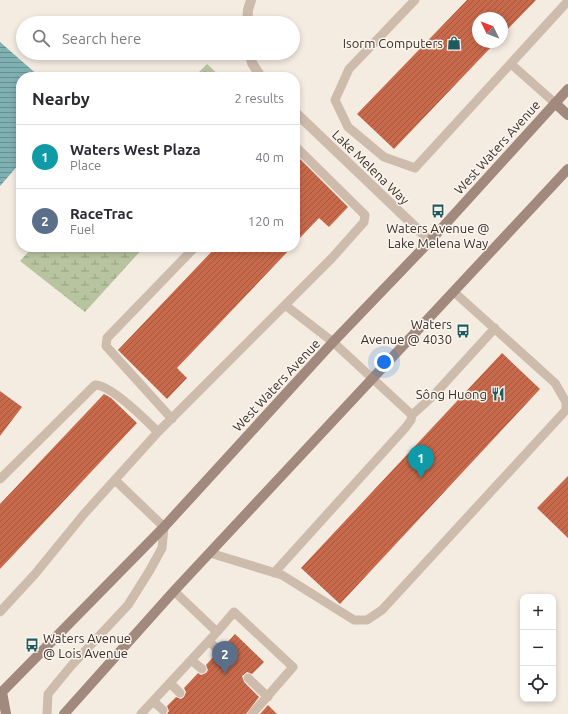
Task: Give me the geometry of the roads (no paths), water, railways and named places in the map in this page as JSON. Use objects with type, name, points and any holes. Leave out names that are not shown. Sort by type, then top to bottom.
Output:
[{"type":"main road","name":"West Waters Avenue","points":[[1,692],[164,527],[333,342],[430,241],[568,88]]},
{"type":"main road","points":[[555,103],[568,115]]},
{"type":"main road","points":[[64,714],[174,591],[371,378],[454,292],[568,169]]},
{"type":"main road","points":[[1,692],[6,714]]},
{"type":"street","points":[[248,16],[251,0]]},
{"type":"street","points":[[251,60],[258,72]]},
{"type":"street","name":"Lake Melena Way","points":[[300,117],[430,241]]},
{"type":"lane","points":[[414,0],[349,69],[335,100],[348,126],[384,157],[415,168],[568,2]]},
{"type":"lane","points":[[511,64],[555,103]]},
{"type":"lane","points":[[0,612],[158,432],[285,305],[364,222],[365,215],[300,151]]},
{"type":"lane","points":[[172,419],[106,346],[107,338],[190,252]]},
{"type":"lane","points":[[210,553],[274,574],[299,584],[354,620],[367,620],[382,610],[566,410],[566,402],[555,383],[454,292]]},
{"type":"lane","points":[[285,305],[333,342],[412,415]]},
{"type":"lane","points":[[274,574],[406,427],[412,415],[433,396],[495,328]]},
{"type":"lane","points":[[0,479],[95,385],[104,388],[138,412],[158,432]]},
{"type":"lane","points":[[47,714],[48,694],[71,666],[128,605],[162,548],[164,527],[115,480]]},
{"type":"lane","points":[[174,591],[217,632]]},
{"type":"lane","points":[[141,714],[234,612],[293,667],[252,714]]},
{"type":"lane","points":[[209,641],[219,651]]},
{"type":"lane","points":[[191,660],[202,669]]},
{"type":"lane","points":[[248,678],[268,697]]},
{"type":"lane","points":[[170,683],[180,693]]},
{"type":"lane","points":[[153,701],[164,710]]},
{"type":"water","points":[[0,42],[16,56],[16,60],[21,60],[34,72],[16,72],[16,168],[0,186]]},
{"type":"place","name":"Isorm Computers","points":[[454,43]]},
{"type":"place","name":"Waters Avenue @ Lake Melena Way","points":[[438,211]]},
{"type":"place","name":"Waters Avenue @ 4030","points":[[463,331]]},
{"type":"place","name":"Sông Huong","points":[[498,394]]},
{"type":"place","name":"Waters West Plaza","points":[[421,478]]},
{"type":"place","name":"Waters Avenue @ Lois Avenue","points":[[32,645]]},
{"type":"place","name":"RaceTrac","points":[[225,674]]}]
